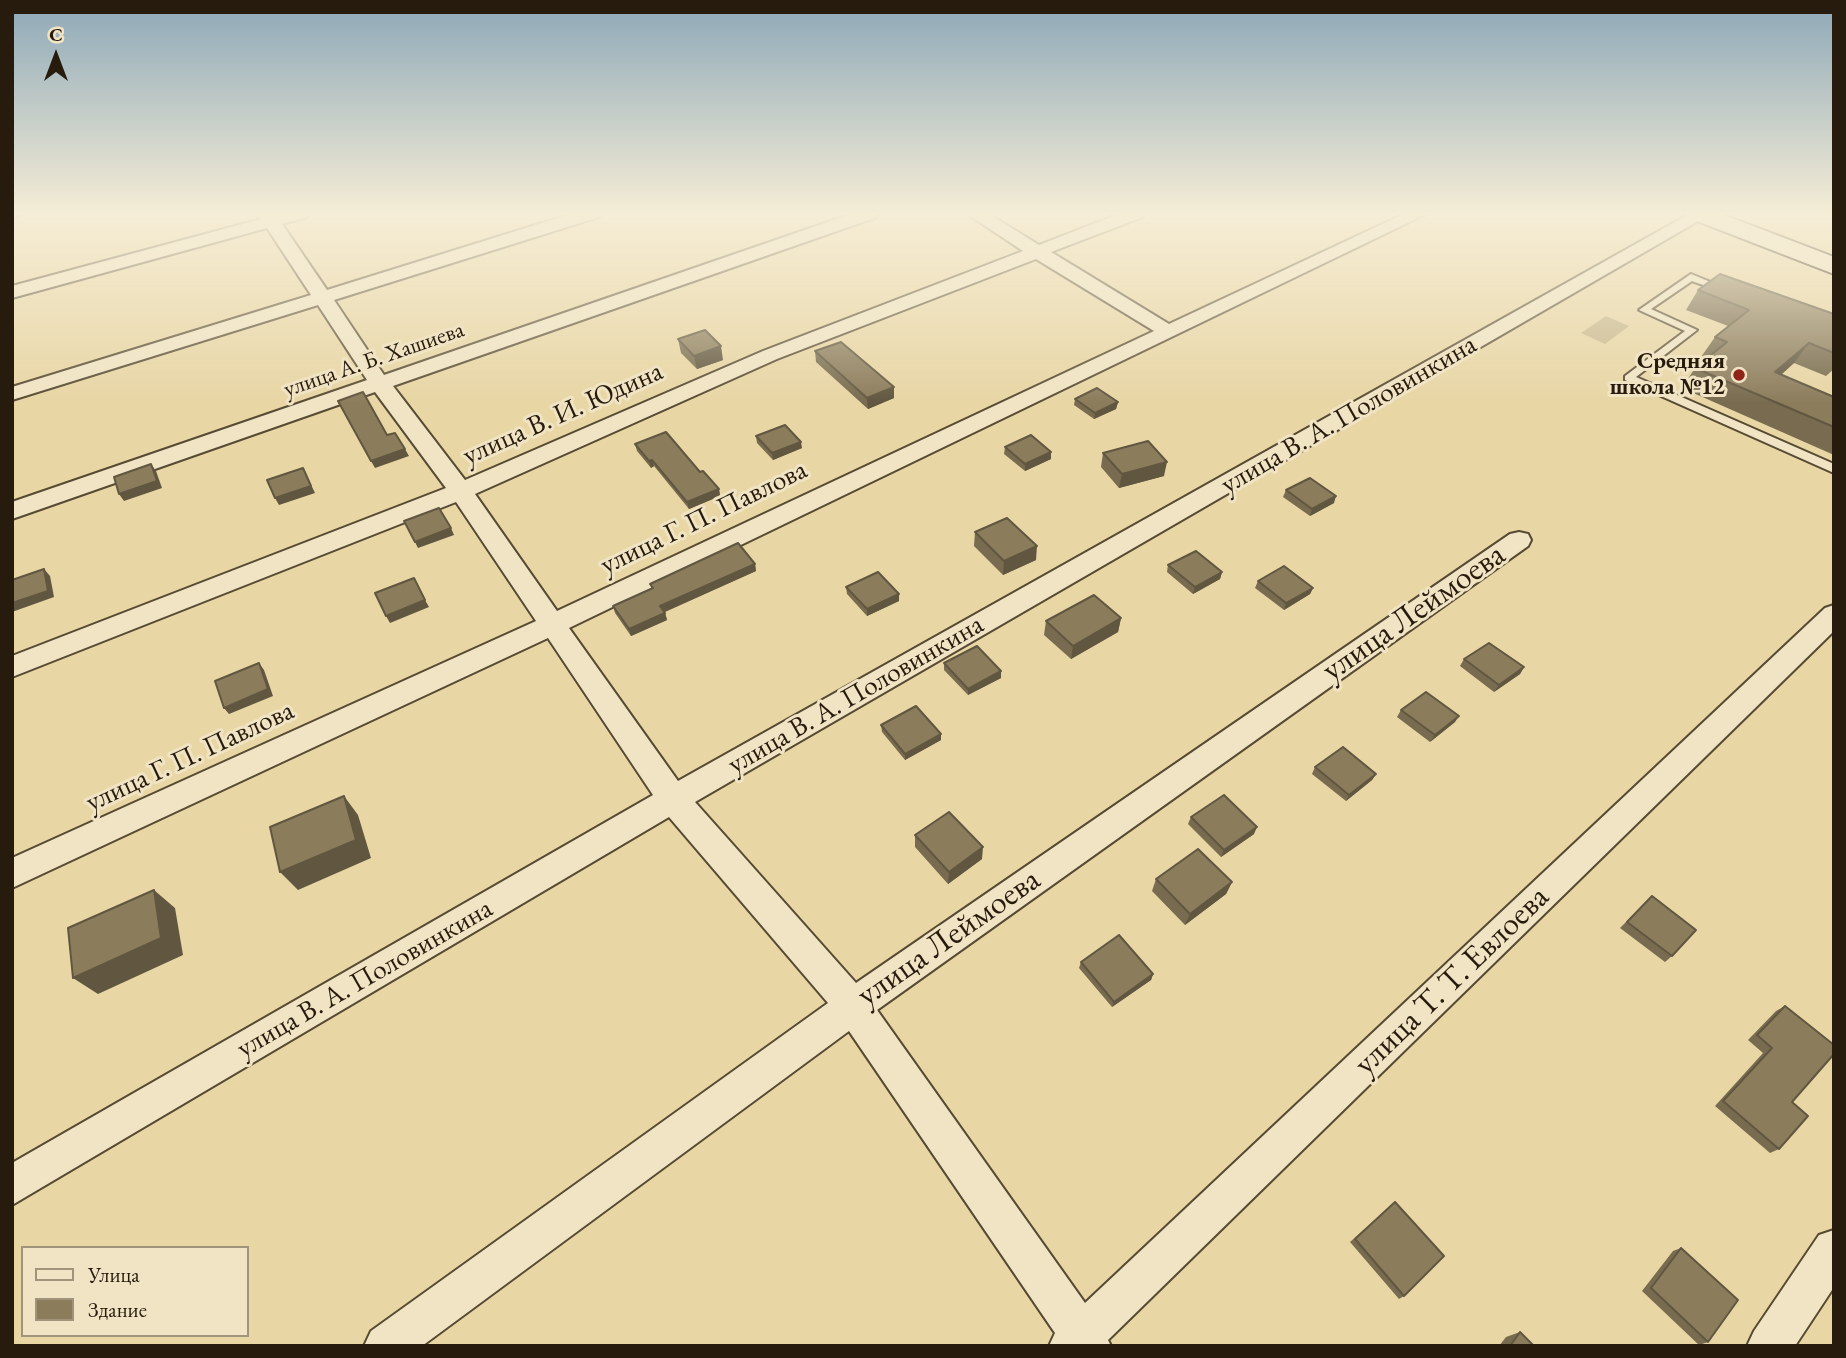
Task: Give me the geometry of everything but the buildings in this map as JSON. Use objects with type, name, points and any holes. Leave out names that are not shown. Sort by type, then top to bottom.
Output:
[{"type":"street","points":[[12,292],[66,276]]},
{"type":"street","points":[[309,276],[380,384],[461,491],[673,799],[853,1006],[1081,1342]]},
{"type":"street","points":[[12,394],[392,276]]},
{"type":"street","name":"улица А. Б. Хашиева","points":[[12,511],[689,276]]},
{"type":"street","name":"улица В. И. Юдина","points":[[12,667],[461,491],[770,355],[977,276]]},
{"type":"street","points":[[1077,276],[1167,331]]},
{"type":"street","name":"улица Г. П. Павлова","points":[[12,874],[554,624],[1284,276]]},
{"type":"street","name":"улица В. А. Половинкина","points":[[12,1185],[673,799],[1597,276]]},
{"type":"street","name":"улица Леймоева","points":[[386,1346],[853,1006],[1519,540]]},
{"type":"street","name":"улица Т. Т. Евлоева","points":[[1081,1342],[1834,615]]},
{"type":"street","points":[[1769,1346],[1834,1250]]},
{"type":"lane","points":[[1743,297],[1690,277],[1663,296],[1644,310],[1692,330],[1629,378],[1834,469]]},
{"type":"shaded area","points":[[1606,316],[1629,326],[1605,344],[1581,333]]},
{"type":"place","name":"Средняя школа №12","points":[[1739,375]]}]
